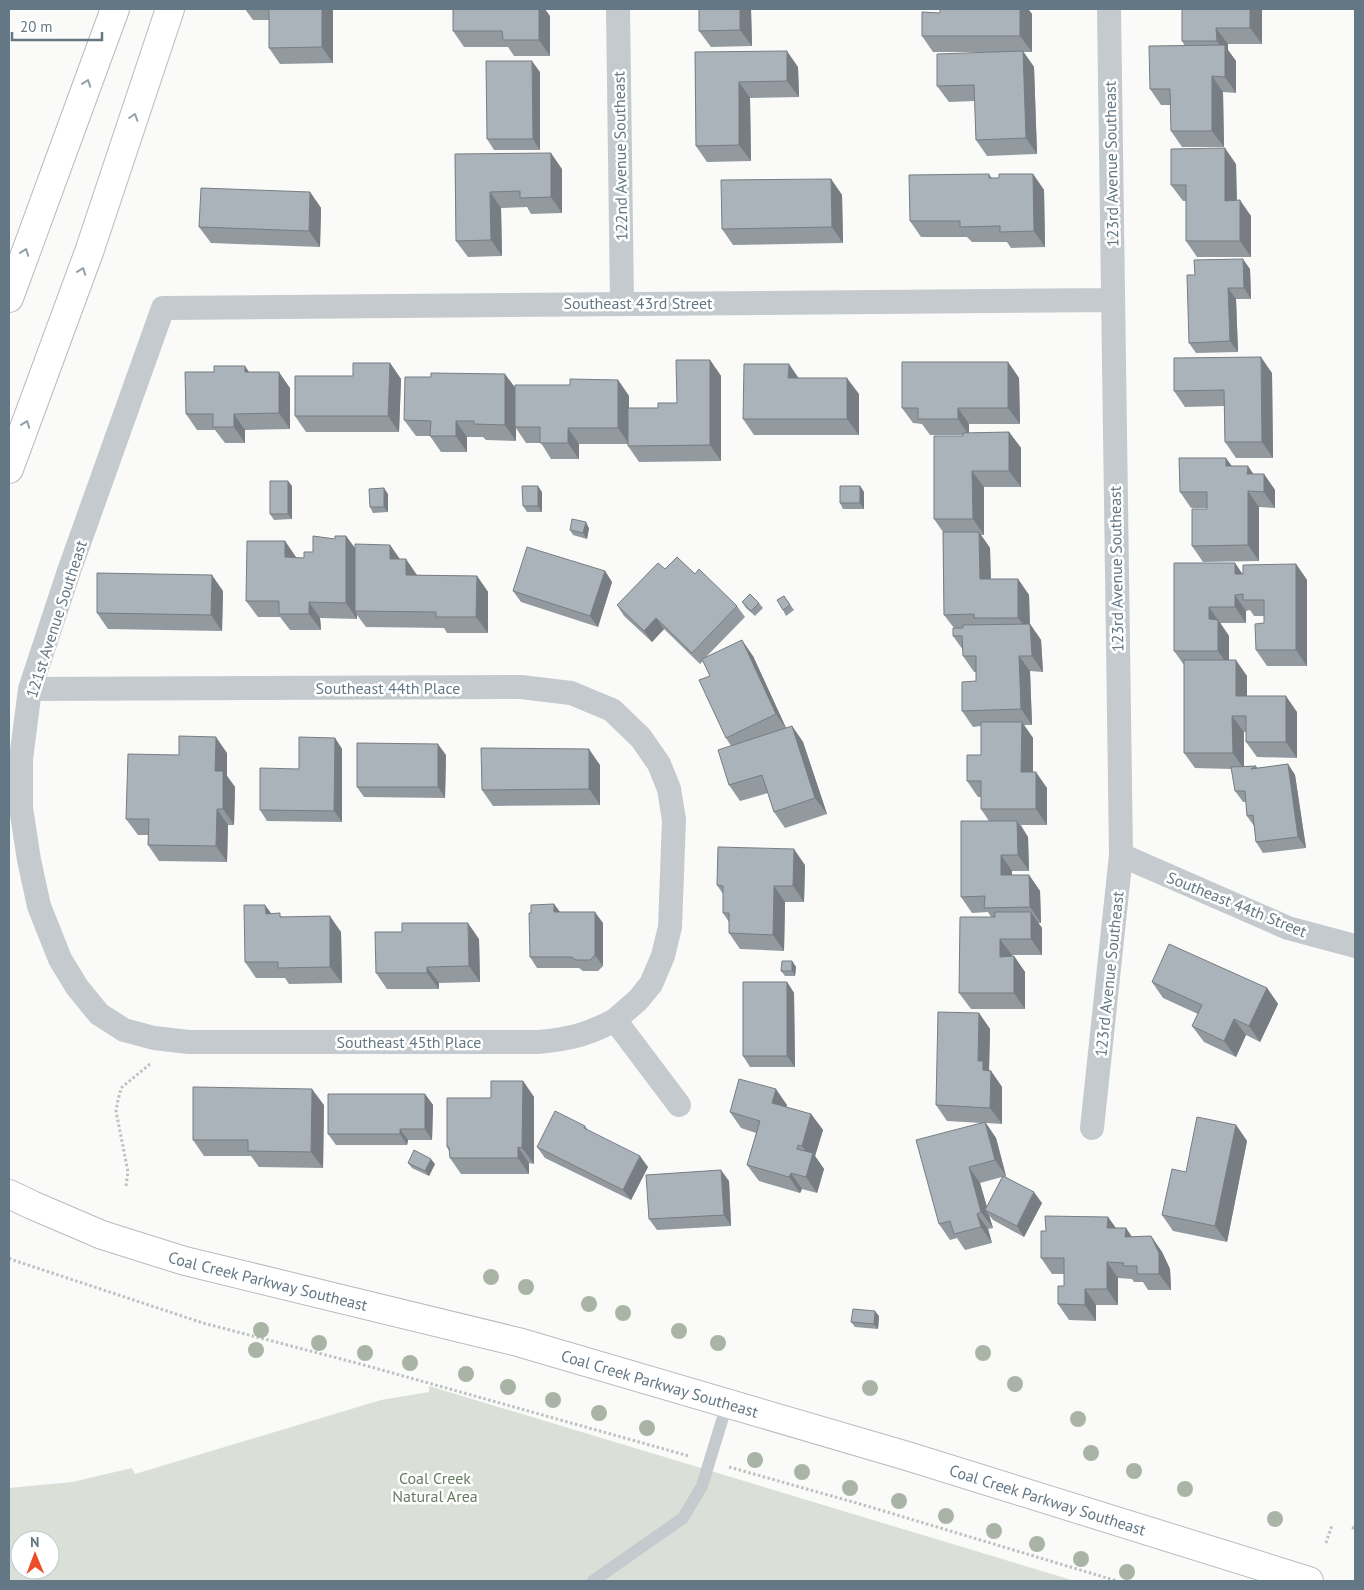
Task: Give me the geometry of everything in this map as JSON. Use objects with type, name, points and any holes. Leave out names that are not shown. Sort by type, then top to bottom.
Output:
[{"type":"main road","points":[[9,298],[115,9]]},
{"type":"main road","points":[[9,470],[89,252],[170,9]]},
{"type":"main road","name":"Coal Creek Parkway Southeast","points":[[9,1194],[102,1236],[185,1261],[518,1342],[907,1456],[1309,1581]]},
{"type":"street","name":"122nd Avenue Southeast","points":[[618,9],[622,303]]},
{"type":"street","name":"123rd Avenue Southeast","points":[[1092,1128],[1121,855],[1109,9]]},
{"type":"street","name":"Southeast 43rd Street","points":[[163,308],[1112,300]]},
{"type":"street","name":"121st Avenue Southeast","points":[[99,1014],[77,987],[60,959],[39,906],[29,860],[21,808],[21,759],[30,689],[69,571],[163,308]]},
{"type":"street","name":"Southeast 44th Place","points":[[30,689],[521,687],[571,693],[612,710],[641,738],[659,764],[669,789],[674,820],[670,927],[664,956],[651,984],[638,1000],[615,1020]]},
{"type":"street","name":"Southeast 44th Street","points":[[1121,855],[1288,928],[1355,946]]},
{"type":"street","name":"Southeast 45th Place","points":[[99,1014],[124,1030],[154,1038],[188,1042],[538,1042],[569,1039],[595,1031],[615,1020]]},
{"type":"street","points":[[615,1020],[679,1105]]},
{"type":"lane","points":[[593,1581],[683,1518],[702,1486],[727,1404]]},
{"type":"path","points":[[126,1186],[128,1172],[116,1112],[118,1100],[121,1088],[156,1060]]},
{"type":"path","points":[[9,1258],[203,1323],[364,1365],[709,1461],[1117,1581]]},
{"type":"path","points":[[1326,1543],[1332,1525]]},
{"type":"green space","name":"Coal Creek Natural Area","points":[[429,1386],[1075,1581],[9,1581],[9,1488],[72,1482],[132,1468],[135,1474],[381,1400],[429,1392]]},
{"type":"building","points":[[269,9],[322,9],[322,47],[269,48]]},
{"type":"building","points":[[453,9],[539,9],[539,40],[503,40],[502,31],[453,31]]},
{"type":"building","points":[[699,9],[740,9],[740,30],[699,31]]},
{"type":"building","points":[[940,9],[1020,9],[1020,36],[922,36],[922,12],[940,13]]},
{"type":"building","points":[[1182,9],[1250,9],[1250,28],[1216,28],[1217,41],[1182,41]]},
{"type":"building","points":[[1225,45],[1225,77],[1212,76],[1212,131],[1171,131],[1170,89],[1150,89],[1149,46]]},
{"type":"building","points":[[787,51],[787,81],[739,82],[739,145],[696,146],[695,52]]},
{"type":"building","points":[[1023,51],[1026,138],[976,140],[974,85],[937,86],[937,54]]},
{"type":"building","points":[[486,61],[532,61],[533,139],[487,139]]},
{"type":"building","points":[[1225,148],[1225,201],[1240,200],[1240,241],[1186,241],[1186,185],[1171,185],[1171,149]]},
{"type":"building","points":[[551,153],[551,197],[520,198],[520,191],[490,192],[491,240],[456,241],[455,154]]},
{"type":"building","points":[[989,174],[989,178],[999,178],[999,174],[1033,174],[1034,231],[1000,232],[1000,226],[960,227],[960,221],[910,221],[909,175]]},
{"type":"building","points":[[831,179],[832,227],[722,229],[721,180]]},
{"type":"building","points":[[201,188],[310,192],[309,231],[199,227]]},
{"type":"building","points":[[1243,259],[1244,288],[1228,288],[1230,341],[1189,343],[1187,275],[1195,275],[1194,260]]},
{"type":"building","points":[[1261,357],[1262,442],[1225,442],[1224,390],[1174,391],[1174,358]]},
{"type":"building","points":[[676,360],[710,360],[710,445],[628,446],[628,408],[658,408],[658,403],[677,403]]},
{"type":"building","points":[[902,362],[1008,362],[1008,408],[958,408],[958,419],[918,419],[918,408],[902,408]]},
{"type":"building","points":[[353,363],[390,363],[388,416],[295,416],[295,376],[353,376]]},
{"type":"building","points":[[744,364],[789,364],[788,378],[847,378],[847,419],[743,419]]},
{"type":"building","points":[[214,366],[245,366],[245,372],[279,372],[279,413],[234,414],[234,427],[213,427],[213,414],[186,414],[185,372],[214,372]]},
{"type":"building","points":[[431,373],[505,374],[505,425],[474,424],[474,421],[456,421],[456,436],[430,436],[431,421],[404,420],[405,377],[431,377]]},
{"type":"building","points":[[570,379],[618,380],[618,428],[568,428],[568,443],[540,443],[540,427],[515,427],[515,385],[570,385]]},
{"type":"building","points":[[1009,432],[1009,471],[972,471],[973,519],[934,519],[934,436],[963,436],[963,433]]},
{"type":"building","points":[[1179,458],[1226,458],[1226,466],[1248,466],[1247,474],[1264,474],[1264,492],[1248,491],[1248,545],[1192,546],[1192,509],[1207,509],[1207,492],[1180,492]]},
{"type":"building","points":[[270,481],[288,481],[288,514],[270,514]]},
{"type":"building","points":[[522,486],[538,486],[538,506],[523,506]]},
{"type":"building","points":[[840,486],[860,486],[860,503],[840,503]]},
{"type":"building","points":[[384,488],[384,507],[370,507],[369,489]]},
{"type":"building","points":[[572,519],[586,522],[583,533],[570,530]]},
{"type":"building","points":[[943,532],[979,532],[980,579],[1018,579],[1018,618],[974,618],[974,614],[944,615]]},
{"type":"building","points":[[313,536],[335,539],[335,536],[346,536],[346,603],[309,602],[309,614],[279,614],[279,601],[246,601],[247,541],[285,541],[285,557],[304,558],[304,552],[313,552]]},
{"type":"building","points":[[355,544],[390,545],[390,559],[406,559],[406,575],[477,576],[476,617],[436,617],[436,612],[355,611]]},
{"type":"building","points":[[527,547],[605,571],[590,616],[513,591]]},
{"type":"building","points":[[677,557],[695,574],[699,569],[737,606],[692,653],[656,618],[644,631],[617,605],[658,563],[665,569]]},
{"type":"building","points":[[1174,563],[1235,563],[1235,574],[1243,574],[1243,565],[1296,564],[1296,650],[1256,650],[1255,624],[1264,623],[1264,600],[1243,600],[1243,594],[1235,595],[1235,607],[1209,607],[1209,619],[1218,620],[1218,651],[1174,651]]},
{"type":"building","points":[[97,573],[212,575],[211,615],[97,613]]},
{"type":"building","points":[[750,594],[759,603],[751,611],[742,602]]},
{"type":"building","points":[[784,596],[790,605],[783,610],[777,600]]},
{"type":"building","points":[[1030,624],[1032,656],[1019,656],[1021,709],[962,711],[962,682],[976,681],[976,656],[963,656],[962,636],[953,636],[953,628],[963,628],[963,625]]},
{"type":"building","points":[[742,640],[776,714],[726,738],[699,680],[710,676],[702,659]]},
{"type":"building","points":[[1184,660],[1236,660],[1236,696],[1286,696],[1286,742],[1246,742],[1246,716],[1232,716],[1233,753],[1184,753]]},
{"type":"building","points":[[981,722],[1022,722],[1021,772],[1036,772],[1036,809],[981,809],[981,781],[967,781],[967,755],[981,755]]},
{"type":"building","points":[[792,726],[815,798],[774,812],[762,775],[729,785],[718,750]]},
{"type":"building","points":[[179,736],[216,737],[215,771],[223,771],[223,809],[217,809],[216,846],[148,845],[149,819],[126,819],[128,754],[179,755]]},
{"type":"building","points":[[299,737],[335,738],[334,811],[260,810],[260,768],[299,769]]},
{"type":"building","points":[[357,743],[438,744],[438,787],[357,787]]},
{"type":"building","points":[[481,748],[589,749],[589,789],[482,790]]},
{"type":"building","points":[[1288,764],[1298,837],[1256,842],[1253,815],[1247,816],[1245,791],[1235,791],[1231,767],[1256,766],[1251,769]]},
{"type":"building","points":[[961,821],[1017,821],[1018,855],[1001,855],[1001,875],[1029,875],[1030,907],[984,908],[985,896],[961,897]]},
{"type":"building","points":[[718,847],[794,849],[793,886],[774,886],[773,935],[729,933],[729,913],[723,913],[723,886],[717,885]]},
{"type":"building","points":[[554,904],[554,912],[595,912],[595,955],[590,960],[576,960],[572,957],[530,957],[529,913],[531,913],[531,905]]},
{"type":"building","points":[[244,905],[265,905],[266,914],[280,913],[280,917],[330,916],[330,967],[278,968],[278,962],[245,962]]},
{"type":"building","points":[[995,912],[1031,912],[1031,939],[1000,939],[1000,957],[1014,956],[1014,993],[959,993],[960,917],[995,917]]},
{"type":"building","points":[[402,923],[468,923],[469,966],[427,967],[427,973],[376,973],[375,932],[402,932]]},
{"type":"building","points":[[1169,944],[1267,988],[1249,1026],[1234,1019],[1224,1041],[1192,1026],[1202,1005],[1152,982]]},
{"type":"building","points":[[782,961],[792,961],[792,971],[781,971]]},
{"type":"building","points":[[743,982],[787,982],[787,1056],[743,1056]]},
{"type":"building","points":[[938,1012],[979,1013],[978,1061],[983,1061],[983,1070],[991,1071],[990,1108],[936,1105]]},
{"type":"building","points":[[739,1079],[776,1089],[772,1103],[811,1114],[802,1146],[798,1145],[797,1149],[813,1153],[806,1177],[791,1173],[789,1177],[747,1165],[760,1121],[730,1112]]},
{"type":"building","points":[[491,1081],[523,1081],[522,1148],[518,1147],[518,1158],[450,1158],[449,1147],[447,1147],[447,1098],[491,1098]]},
{"type":"building","points":[[193,1087],[312,1089],[311,1152],[248,1151],[248,1140],[193,1140]]},
{"type":"building","points":[[328,1094],[425,1094],[425,1129],[400,1129],[400,1134],[328,1134]]},
{"type":"building","points":[[555,1111],[640,1156],[623,1190],[537,1147]]},
{"type":"building","points":[[1197,1117],[1236,1125],[1215,1226],[1162,1215],[1172,1169],[1186,1172]]},
{"type":"building","points":[[985,1122],[995,1160],[969,1167],[981,1212],[977,1214],[981,1227],[954,1234],[950,1221],[939,1224],[916,1140]]},
{"type":"building","points":[[414,1150],[431,1159],[425,1171],[408,1163]]},
{"type":"building","points":[[721,1170],[724,1215],[649,1219],[646,1175]]},
{"type":"building","points":[[1003,1176],[1034,1192],[1017,1226],[985,1210]]},
{"type":"building","points":[[1045,1216],[1108,1217],[1107,1228],[1126,1228],[1125,1237],[1151,1236],[1159,1253],[1159,1274],[1137,1274],[1137,1266],[1123,1266],[1124,1263],[1107,1262],[1107,1289],[1085,1289],[1085,1305],[1058,1304],[1058,1286],[1064,1286],[1064,1258],[1041,1258],[1041,1231],[1046,1231]]},
{"type":"building","points":[[853,1309],[875,1311],[874,1324],[851,1322]]}]
